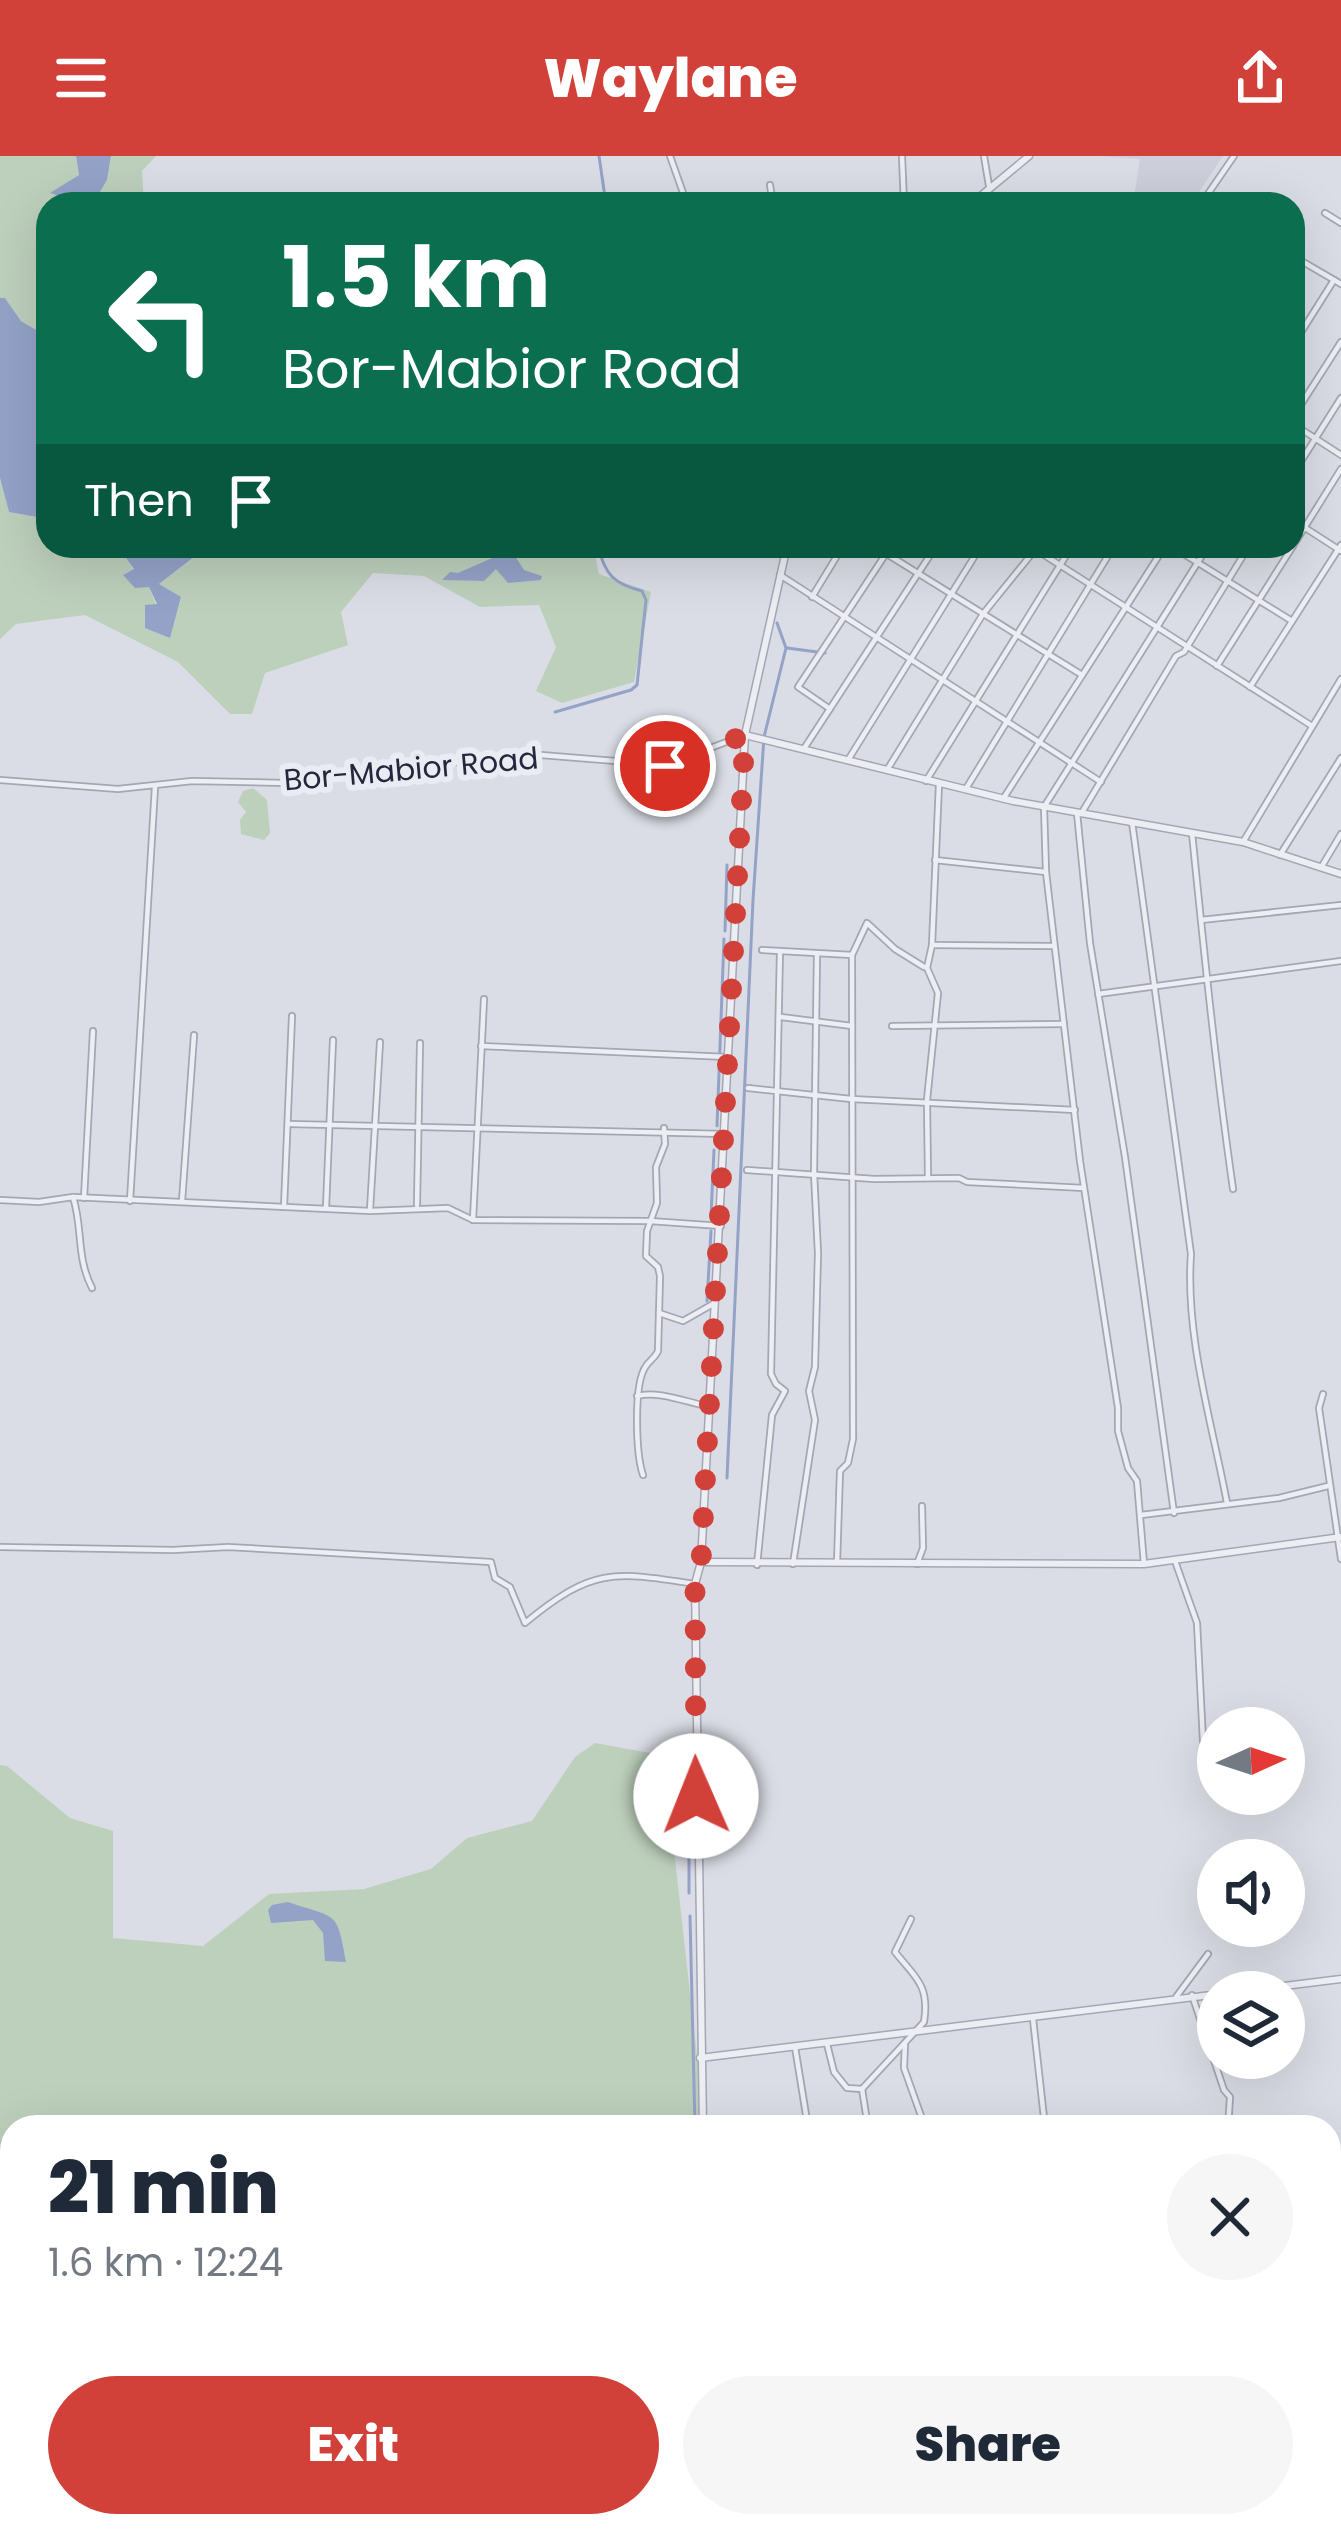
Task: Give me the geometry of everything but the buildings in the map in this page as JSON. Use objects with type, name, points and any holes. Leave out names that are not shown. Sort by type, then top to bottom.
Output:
[{"type":"street","points":[[670,156],[683,192]]},
{"type":"street","points":[[902,156],[904,192]]},
{"type":"street","points":[[984,156],[989,186]]},
{"type":"street","points":[[1209,192],[1234,156]]},
{"type":"street","points":[[983,192],[1027,157]]},
{"type":"street","points":[[770,184],[771,192]]},
{"type":"street","points":[[1324,213],[1341,223]]},
{"type":"street","points":[[1305,263],[1338,282],[1305,328]]},
{"type":"street","points":[[1305,401],[1341,342]]},
{"type":"street","points":[[1305,455],[1341,398]]},
{"type":"street","points":[[1305,431],[1341,455]]},
{"type":"street","points":[[1250,687],[1340,548],[1305,527],[1341,469]]},
{"type":"street","points":[[702,2115],[695,1584],[701,1562],[712,1407],[745,735],[784,558]]},
{"type":"street","points":[[812,597],[836,558]]},
{"type":"street","points":[[830,709],[798,688],[883,558]]},
{"type":"street","points":[[892,558],[1082,675]]},
{"type":"street","points":[[805,748],[928,558]]},
{"type":"street","points":[[848,760],[974,558]]},
{"type":"street","points":[[887,770],[983,614],[1026,558]]},
{"type":"street","points":[[1048,558],[1312,726]]},
{"type":"street","points":[[926,781],[1064,558]]},
{"type":"street","points":[[964,790],[1107,558]]},
{"type":"street","points":[[1003,799],[1160,558]]},
{"type":"street","points":[[1190,558],[1292,621]]},
{"type":"street","points":[[1144,1564],[1137,1481],[1128,1468],[1118,1431],[1084,1188],[1046,872],[1044,807],[1200,558]]},
{"type":"street","points":[[1174,1513],[1098,994],[1079,813],[1148,698],[1242,558]]},
{"type":"street","points":[[1217,666],[1285,558]]},
{"type":"street","points":[[780,575],[1101,782]]},
{"type":"street","points":[[1244,842],[1341,679]]},
{"type":"street","points":[[745,735],[1003,799],[1244,842],[1341,874]]},
{"type":"street","name":"Bor-Mabior Road","points":[[0,780],[118,789],[192,781],[286,783],[541,755],[665,766],[745,735]]},
{"type":"street","points":[[1280,854],[1341,758]]},
{"type":"street","points":[[927,968],[939,784]]},
{"type":"street","points":[[130,1201],[155,787]]},
{"type":"street","points":[[1132,822],[1190,1254],[1193,1322],[1227,1504]]},
{"type":"street","points":[[1192,833],[1233,1189]]},
{"type":"street","points":[[1322,866],[1341,833]]},
{"type":"street","points":[[935,860],[1046,872]]},
{"type":"street","points":[[1201,920],[1341,904]]},
{"type":"street","points":[[837,1564],[840,1471],[848,1462],[853,1438],[852,955],[866,923],[895,949],[927,968],[938,993],[927,1100],[928,1178]]},
{"type":"street","points":[[932,945],[1054,946]]},
{"type":"street","points":[[762,950],[852,955]]},
{"type":"street","points":[[757,1564],[772,1415],[785,1391],[771,1374],[780,951]]},
{"type":"street","points":[[793,1564],[814,1420],[809,1390],[818,1272],[814,1173],[817,954]]},
{"type":"street","points":[[1098,994],[1341,961]]},
{"type":"street","points":[[473,1220],[484,999]]},
{"type":"street","points":[[284,1207],[292,1016]]},
{"type":"street","points":[[781,1017],[852,1026]]},
{"type":"street","points":[[892,1026],[1064,1024]]},
{"type":"street","points":[[84,1198],[94,1031]]},
{"type":"street","points":[[182,1201],[194,1035]]},
{"type":"street","points":[[326,1208],[333,1040]]},
{"type":"street","points":[[370,1210],[380,1042]]},
{"type":"street","points":[[417,1208],[420,1043]]},
{"type":"street","points":[[481,1046],[729,1058]]},
{"type":"street","points":[[748,1088],[851,1099],[1075,1110]]},
{"type":"street","points":[[289,1124],[726,1135]]},
{"type":"street","points":[[643,1475],[638,1462],[635,1397],[645,1366],[658,1351],[658,1268],[646,1256],[664,1131]]},
{"type":"street","points":[[747,1169],[1084,1188]]},
{"type":"street","points":[[73,1197],[78,1247],[92,1288]]},
{"type":"street","points":[[0,1201],[73,1197],[370,1210],[448,1208],[473,1220],[721,1226]]},
{"type":"street","points":[[659,1313],[683,1321],[716,1302]]},
{"type":"street","points":[[635,1397],[658,1394],[712,1407]]},
{"type":"street","points":[[1323,1394],[1319,1408],[1341,1559]]},
{"type":"street","points":[[1141,1515],[1280,1498],[1328,1486]]},
{"type":"street","points":[[917,1564],[923,1549],[922,1505]]},
{"type":"street","points":[[701,1562],[1144,1564],[1339,1538]]},
{"type":"street","points":[[0,1547],[228,1547],[491,1562],[495,1578],[510,1587],[525,1623],[580,1582],[617,1575],[695,1584]]},
{"type":"street","points":[[1175,1562],[1197,1622],[1201,1707]]},
{"type":"street","points":[[696,1796],[735,1804],[753,1795]]},
{"type":"street","points":[[862,2090],[926,2018],[917,1973],[895,1952],[911,1919]]},
{"type":"street","points":[[1175,1997],[1208,1954]]},
{"type":"street","points":[[700,2058],[1341,1978]]},
{"type":"street","points":[[1192,1995],[1223,2090],[1230,2097],[1229,2115]]},
{"type":"street","points":[[1033,2019],[1045,2115]]},
{"type":"street","points":[[905,2043],[904,2068],[922,2115]]},
{"type":"street","points":[[827,2044],[834,2072],[847,2088],[862,2090]]},
{"type":"street","points":[[795,2047],[806,2115]]},
{"type":"street","points":[[862,2090],[866,2115]]},
{"type":"shaded area","points":[[1097,156],[1223,156],[1199,192],[1135,192],[1140,159]]},
{"type":"green space","points":[[0,156],[76,156],[79,175],[55,192],[36,192],[36,330],[0,298]]},
{"type":"green space","points":[[111,156],[156,156],[142,171],[143,192],[100,192]]},
{"type":"green space","points":[[0,478],[9,512],[36,517],[36,558],[126,558],[134,570],[124,574],[149,587],[169,638],[181,598],[159,584],[194,558],[596,558],[599,574],[651,592],[634,682],[562,703],[536,691],[556,647],[539,605],[480,607],[424,576],[373,573],[341,612],[348,645],[265,673],[252,714],[230,714],[178,662],[85,615],[16,624],[0,639]]},
{"type":"green space","points":[[253,788],[267,800],[270,833],[264,840],[241,834],[240,820],[246,812],[238,802],[243,791]]},
{"type":"green space","points":[[595,1743],[661,1755],[664,1761],[704,2115],[0,2115],[0,1765],[70,1818],[113,1831],[113,1938],[203,1946],[269,1894],[364,1889],[431,1869],[467,1838],[532,1821],[575,1757]]},
{"type":"water","points":[[76,156],[111,156],[100,192],[52,192],[79,175]]},
{"type":"water","points":[[0,298],[5,298],[21,321],[36,330],[36,517],[9,512],[0,478]]},
{"type":"water","points":[[126,558],[193,558],[159,584],[181,597],[170,638],[145,628],[145,605],[157,604],[149,587],[135,588],[123,575],[134,569]]},
{"type":"water","points":[[492,558],[516,558],[524,570],[542,576],[541,580],[508,583],[496,569],[484,581],[442,580],[450,572]]},
{"type":"water","points":[[288,1902],[332,1918],[346,1962],[325,1961],[323,1933],[313,1920],[271,1923],[268,1910],[272,1905]]},
{"type":"waterway","points":[[599,156],[604,192]]},
{"type":"waterway","points":[[555,712],[637,685],[646,600],[642,591],[612,577],[602,558]]},
{"type":"waterway","points":[[727,1478],[764,737],[786,648],[777,623]]},
{"type":"waterway","points":[[787,648],[825,653]]},
{"type":"waterway","points":[[725,931],[727,865]]},
{"type":"waterway","points":[[717,1126],[724,939]]},
{"type":"waterway","points":[[711,1216],[714,1150]]},
{"type":"waterway","points":[[707,1301],[711,1231]]},
{"type":"waterway","points":[[683,1739],[689,1893]]},
{"type":"waterway","points":[[690,1916],[695,2115]]},
{"type":"route","points":[[665,766],[745,735],[712,1407],[701,1562],[695,1584],[696,1796]]}]
